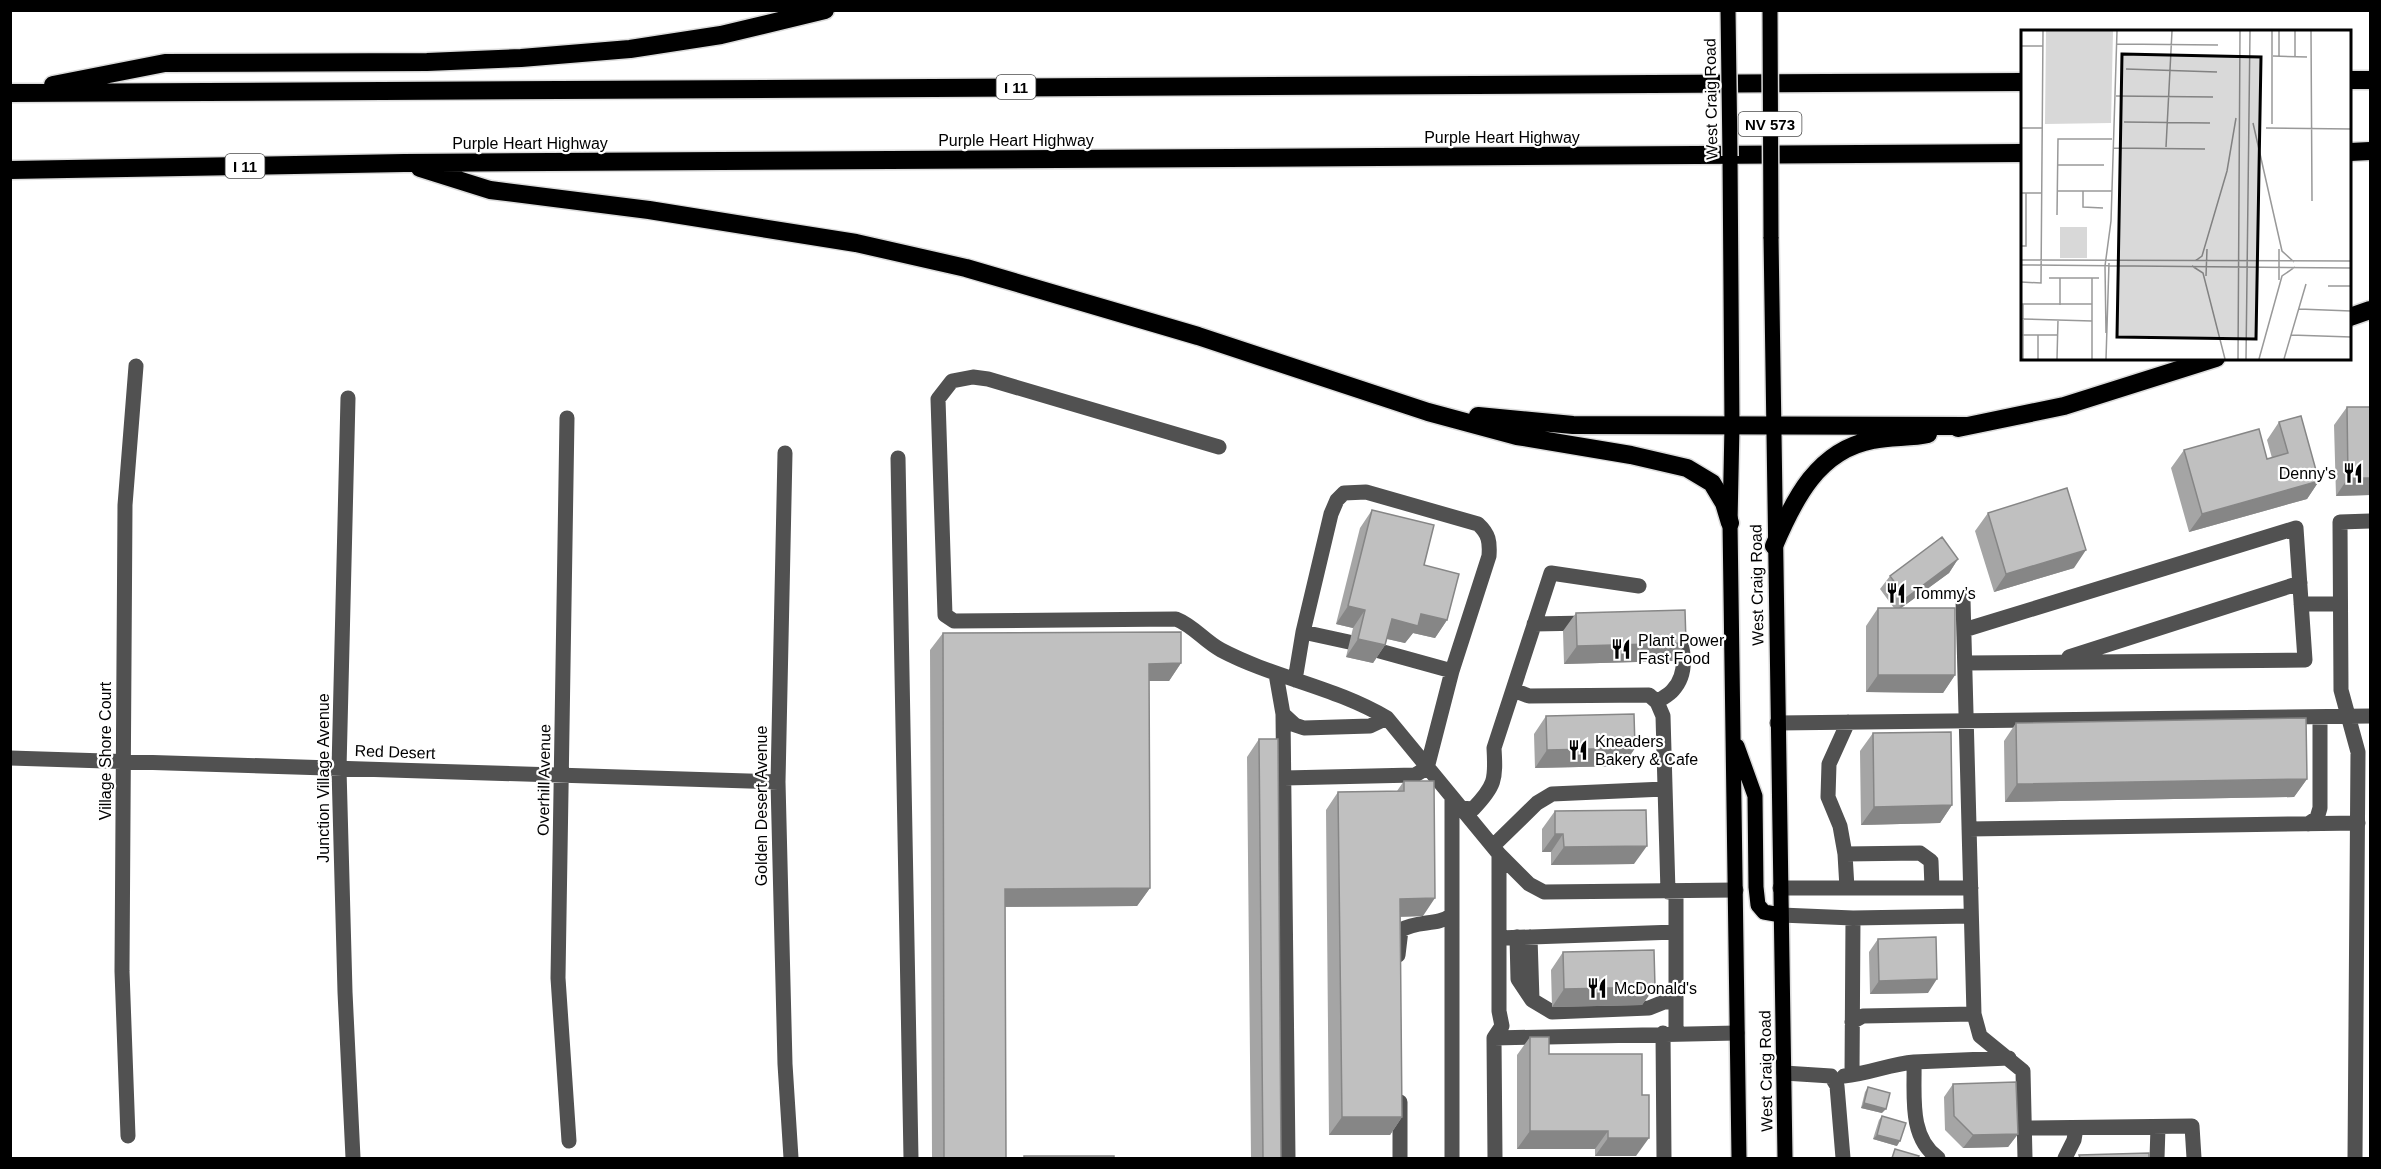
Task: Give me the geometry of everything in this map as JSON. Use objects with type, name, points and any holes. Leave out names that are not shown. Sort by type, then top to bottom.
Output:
[{"type":"highway","points":[[10,93],[165,63],[427,62],[521,58],[630,49],[721,34],[825,10]]},
{"type":"highway","points":[[2351,80],[2370,80]]},
{"type":"highway","name":"I 11","points":[[10,93],[2021,82]]},
{"type":"highway","points":[[2351,152],[2370,151]]},
{"type":"highway","name":"Purple Heart Highway","points":[[10,170],[404,163],[2021,153]]},
{"type":"highway","points":[[404,163],[490,190],[649,210],[856,243],[966,268],[1198,336],[1428,412],[1517,436],[1631,455],[1686,468],[1712,483],[1724,503],[1730,524]]},
{"type":"highway","points":[[2351,316],[2370,310]]},
{"type":"highway","points":[[1774,546],[1797,498],[1820,467],[1837,453],[1873,440],[1910,438],[2064,406],[2210,360]]},
{"type":"highway","points":[[1428,412],[1573,425],[1967,426]]},
{"type":"main road","name":"West Craig Road","points":[[1728,10],[1732,426],[1730,524],[1739,1158]]},
{"type":"main road","name":"West Craig Road","points":[[1770,10],[1774,546],[1785,1158]]},
{"type":"main road","points":[[1733,734],[1755,796],[1758,905],[1764,912],[1781,915]]},
{"type":"street","name":"Village Shore Court","points":[[128,1136],[122,971],[125,505],[136,366]]},
{"type":"street","points":[[1219,447],[988,379],[973,377],[952,381],[938,399],[945,615],[954,621],[1176,619],[1189,624],[1220,650],[1276,674],[1364,704],[1387,718],[1496,850],[1528,884],[1544,892],[1736,890]]},
{"type":"street","name":"Junction Village Avenue","points":[[348,398],[339,769],[345,992],[353,1158]]},
{"type":"street","name":"Overhill Avenue","points":[[567,418],[558,978],[569,1141]]},
{"type":"street","name":"Golden Desert Avenue","points":[[785,453],[778,783],[784,1052],[791,1158]]},
{"type":"street","points":[[898,458],[911,1158]]},
{"type":"street","points":[[1284,778],[1415,775],[1427,768],[1452,671],[1489,556],[1490,542],[1486,532],[1478,524],[1366,492],[1344,493],[1337,500],[1331,514],[1303,632],[1295,680]]},
{"type":"street","points":[[2355,1158],[2358,752],[2341,690],[2340,522],[2370,521]]},
{"type":"street","points":[[1964,630],[2296,528],[2305,660],[1965,663]]},
{"type":"street","points":[[1456,804],[1473,809],[1490,790],[1495,770],[1494,748],[1551,573],[1639,586]]},
{"type":"street","points":[[2055,662],[2300,583]]},
{"type":"street","points":[[1963,600],[1974,1014],[1980,1036],[2022,1071],[2026,1128],[2025,1158]]},
{"type":"street","points":[[2301,604],[2340,604]]},
{"type":"street","points":[[1534,624],[1603,622]]},
{"type":"street","points":[[1657,702],[1674,690],[1684,660],[1682,644],[1676,630],[1662,623]]},
{"type":"street","points":[[1303,632],[1349,642]]},
{"type":"street","points":[[1376,650],[1452,671]]},
{"type":"street","points":[[1276,674],[1283,714],[1288,1158]]},
{"type":"street","points":[[1513,690],[1529,696],[1649,695],[1657,702],[1663,716],[1664,789],[1676,932],[1676,1002],[1670,1033],[1664,1158]]},
{"type":"street","points":[[1283,714],[1295,725],[1304,728],[1370,726],[1387,718]]},
{"type":"street","points":[[1777,723],[2370,716]]},
{"type":"street","points":[[2308,824],[2317,818],[2320,808],[2320,717]]},
{"type":"street","points":[[1847,888],[1845,854],[1840,826],[1828,797],[1829,764],[1848,722]]},
{"type":"street","name":"Red Desert","points":[[10,758],[778,783]]},
{"type":"street","points":[[1496,1158],[1494,1038],[1502,1026],[1499,1011],[1496,850],[1537,803],[1552,794],[1664,789]]},
{"type":"street","points":[[1452,1158],[1452,915],[1456,804]]},
{"type":"street","points":[[1969,829],[2358,823]]},
{"type":"street","points":[[1845,854],[1920,853],[1931,861],[1932,888]]},
{"type":"street","points":[[1780,888],[1971,888]]},
{"type":"street","points":[[1398,968],[1398,944],[1401,930],[1412,924],[1442,922],[1452,915]]},
{"type":"street","points":[[1781,915],[1853,918],[1971,915]]},
{"type":"street","points":[[1852,1075],[1853,918]]},
{"type":"street","points":[[1499,938],[1676,932]]},
{"type":"street","points":[[1524,937],[1532,1000],[1552,1012],[1649,1008],[1664,1002],[1676,1002]]},
{"type":"street","points":[[1621,1009],[1621,1034]]},
{"type":"street","points":[[1852,1022],[1863,1016],[1974,1014]]},
{"type":"street","points":[[1494,1038],[1737,1033]]},
{"type":"street","points":[[1784,1073],[1852,1075],[1892,1064],[2009,1058]]},
{"type":"street","points":[[1914,1062],[1916,1116],[1920,1139],[1938,1158]]},
{"type":"street","points":[[1831,1076],[1838,1086],[1843,1158]]},
{"type":"street","points":[[1400,1087],[1400,1158]]},
{"type":"street","points":[[2026,1128],[2192,1126],[2194,1158]]},
{"type":"street","points":[[2157,1127],[2157,1158]]},
{"type":"street","points":[[2065,1158],[2074,1140],[2076,1128]]},
{"type":"building","points":[[2347,407],[2370,407],[2370,478],[2348,478]]},
{"type":"building","points":[[2301,416],[2319,481],[2202,514],[2184,450],[2259,429],[2267,459],[2288,453],[2279,422]]},
{"type":"building","points":[[2067,488],[2086,550],[2006,574],[1988,513]]},
{"type":"building","points":[[1372,510],[1434,525],[1424,565],[1459,574],[1447,620],[1421,614],[1418,626],[1392,619],[1385,645],[1358,639],[1365,610],[1348,606]]},
{"type":"building","points":[[1942,537],[1958,559],[1906,598],[1890,576]]},
{"type":"building","points":[[1878,608],[1955,608],[1955,675],[1878,675]]},
{"type":"building","points":[[1685,610],[1686,643],[1577,646],[1576,613]]},
{"type":"building","points":[[1181,632],[1181,663],[1149,664],[1150,888],[1005,889],[1006,1158],[944,1158],[943,633]]},
{"type":"building","points":[[1634,714],[1635,748],[1547,750],[1546,716]]},
{"type":"building","points":[[2306,718],[2307,779],[2017,784],[2016,723]]},
{"type":"building","points":[[1951,732],[1952,805],[1874,807],[1873,733]]},
{"type":"building","points":[[1259,739],[1278,739],[1281,1158],[1263,1158]]},
{"type":"building","points":[[1404,781],[1434,781],[1435,898],[1400,899],[1402,1117],[1342,1117],[1338,792],[1404,791]]},
{"type":"building","points":[[1646,810],[1647,846],[1564,847],[1563,834],[1555,834],[1555,811]]},
{"type":"building","points":[[1936,937],[1937,979],[1879,981],[1878,939]]},
{"type":"building","points":[[1654,950],[1655,987],[1564,989],[1563,952]]},
{"type":"building","points":[[1530,1037],[1549,1037],[1549,1054],[1642,1054],[1642,1095],[1649,1095],[1649,1138],[1608,1138],[1608,1131],[1530,1131]]},
{"type":"building","points":[[2016,1082],[2018,1134],[1973,1135],[1954,1116],[1953,1084]]},
{"type":"building","points":[[1868,1087],[1890,1093],[1886,1109],[1864,1103]]},
{"type":"building","points":[[1882,1116],[1906,1123],[1900,1141],[1877,1135]]},
{"type":"building","points":[[1895,1149],[1919,1156],[1918,1158],[1892,1158]]},
{"type":"building","points":[[2149,1153],[2149,1158],[2080,1158],[2079,1155]]},
{"type":"building","points":[[1024,1156],[1114,1156],[1114,1158],[1024,1158]]},
{"type":"place","name":"Denny's","points":[[2353,473]]},
{"type":"place","name":"Tommy’s","points":[[1896,593]]},
{"type":"place","name":"Plant Power Fast Food","points":[[1621,649]]},
{"type":"place","name":"Kneaders Bakery & Cafe","points":[[1578,750]]},
{"type":"place","name":"McDonald's","points":[[1597,988]]}]
